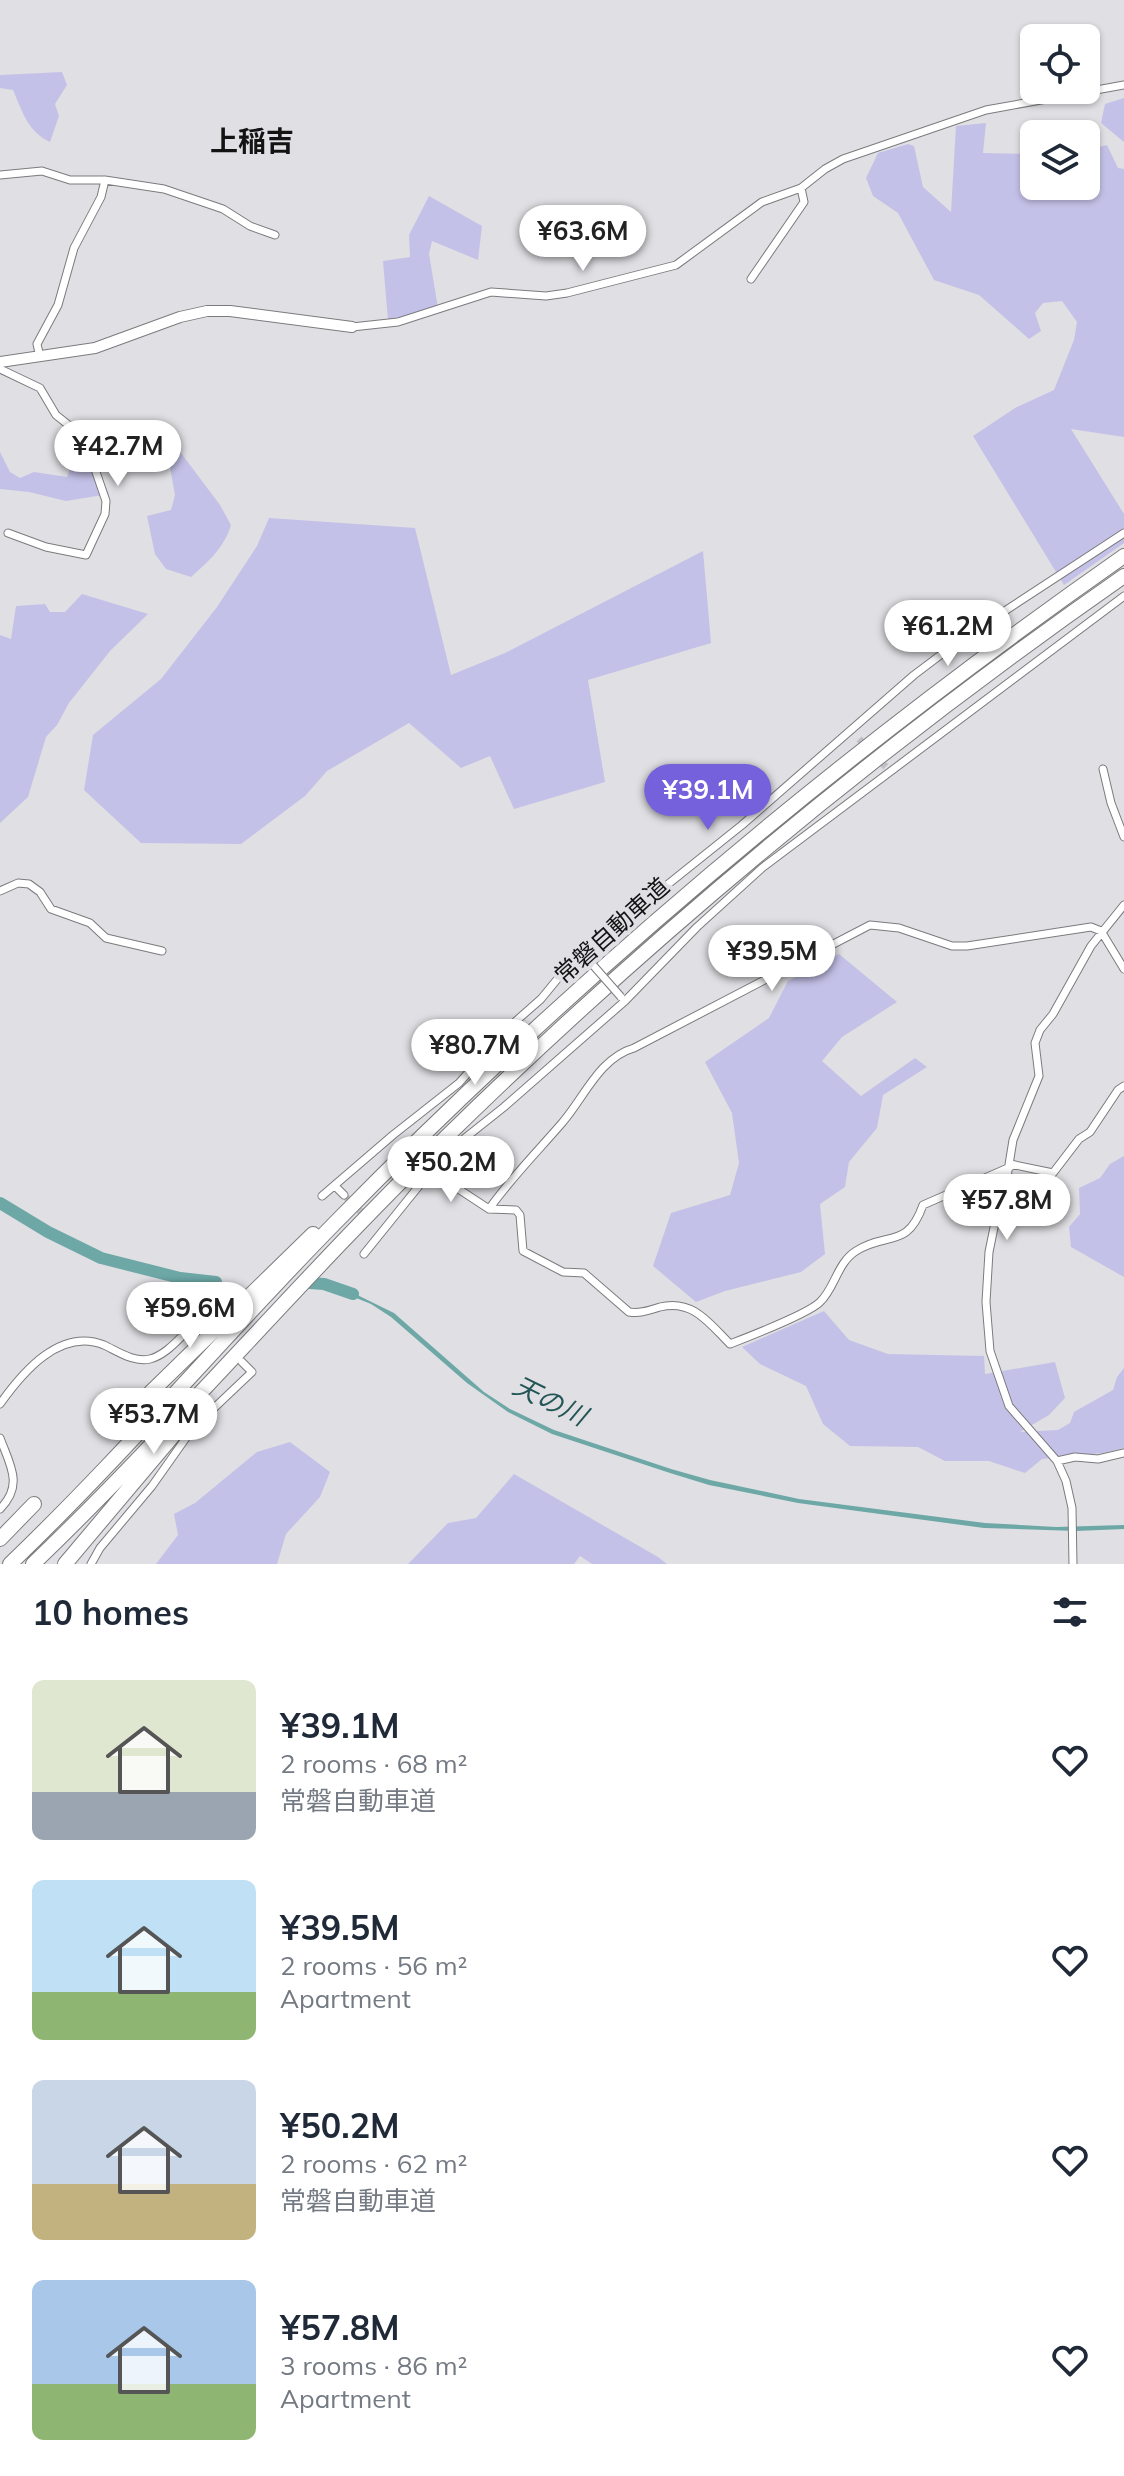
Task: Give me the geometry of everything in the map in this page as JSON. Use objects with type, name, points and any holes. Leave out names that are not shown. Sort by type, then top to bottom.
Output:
[{"type":"highway","name":"常磐自動車道","points":[[10,1564],[113,1460],[290,1264],[601,969],[777,817],[921,703],[1124,556]]},
{"type":"highway","name":"常磐自動車道","points":[[33,1564],[235,1361],[315,1268],[503,1082],[700,903],[800,818],[933,714],[1124,576]]},
{"type":"highway","points":[[150,1393],[257,1298]]},
{"type":"highway","points":[[65,1564],[235,1361]]},
{"type":"highway","points":[[0,1539],[34,1504]]},
{"type":"street","points":[[0,362],[95,348],[180,317],[207,311],[230,311],[352,327],[398,322],[491,292],[546,296],[567,293],[676,265],[762,202],[801,188],[843,159],[976,113],[1124,85]]},
{"type":"street","points":[[0,175],[42,171],[70,180],[105,180],[164,189],[223,209],[250,226],[275,235]]},
{"type":"street","points":[[40,357],[37,344],[58,305],[74,248],[101,197],[105,180]]},
{"type":"street","points":[[751,279],[804,202],[801,188]]},
{"type":"street","points":[[0,369],[40,388],[56,415],[81,435],[106,501],[105,514],[86,555],[46,547],[8,533]]},
{"type":"street","points":[[322,1196],[459,1083],[564,971],[742,825],[914,675],[959,641],[1038,595],[1124,533]]},
{"type":"street","points":[[364,1254],[431,1171],[465,1138],[504,1107],[623,999],[762,868],[888,769],[1124,596]]},
{"type":"street","points":[[1063,630],[1067,640]]},
{"type":"street","points":[[850,731],[859,739]]},
{"type":"street","points":[[1103,769],[1124,837]]},
{"type":"street","points":[[0,891],[18,883],[29,884],[40,892],[51,909],[90,923],[106,938],[162,951]]},
{"type":"street","points":[[1073,1564],[1073,1521],[1066,1481],[1057,1461],[1009,1406],[990,1351],[986,1302],[989,1252],[1010,1166],[1013,1140],[1039,1076],[1035,1043],[1040,1030],[1101,931],[1124,905]]},
{"type":"street","points":[[489,1209],[563,1122],[588,1087],[621,1052],[870,925],[899,928],[952,946],[1091,927],[1101,931],[1124,969]]},
{"type":"street","points":[[584,955],[623,999]]},
{"type":"street","points":[[431,1171],[489,1209],[516,1210],[520,1215],[523,1251],[563,1272],[584,1273],[629,1312],[675,1304],[688,1306],[730,1344],[820,1303],[837,1272],[854,1252],[904,1235],[919,1216],[923,1205],[1010,1166],[1053,1173],[1079,1139],[1090,1132],[1118,1090],[1124,1086]]},
{"type":"street","points":[[335,1186],[344,1195]]},
{"type":"street","points":[[373,1224],[381,1232]]},
{"type":"street","points":[[0,1404],[16,1381],[46,1353],[67,1344],[90,1341],[132,1357],[150,1359],[171,1346],[198,1321],[206,1329]]},
{"type":"street","points":[[91,1564],[193,1428],[252,1372],[235,1361]]},
{"type":"street","points":[[0,1438],[14,1478],[12,1495],[0,1509]]},
{"type":"street","points":[[1057,1461],[1075,1457],[1098,1459],[1124,1453]]},
{"type":"shaded area","points":[[62,72],[67,85],[55,104],[59,116],[50,142],[31,127],[13,90],[0,88],[0,75]]},
{"type":"shaded area","points":[[1124,98],[1124,142],[1101,123],[1105,104]]},
{"type":"shaded area","points":[[986,123],[983,153],[1020,154],[1020,200],[1100,200],[1100,147],[1107,145],[1118,168],[1124,169],[1124,437],[1071,429],[1124,514],[1124,543],[1064,585],[973,436],[1015,408],[1054,390],[1074,340],[1077,322],[1062,301],[1043,303],[1035,313],[1041,331],[1029,339],[979,295],[934,280],[898,213],[873,196],[866,178],[878,153],[908,144],[914,146],[923,187],[951,212],[956,126]]},
{"type":"shaded area","points":[[429,196],[482,226],[478,260],[432,241],[429,254],[438,308],[388,320],[383,261],[410,257],[409,235]]},
{"type":"shaded area","points":[[178,449],[220,505],[231,525],[210,560],[191,577],[166,569],[155,554],[147,516],[171,510],[175,495],[168,456]]},
{"type":"shaded area","points":[[89,450],[109,494],[66,501],[0,489],[0,452],[10,472],[20,478],[34,472],[67,477],[72,462]]},
{"type":"shaded area","points":[[269,518],[415,528],[451,675],[505,653],[703,551],[711,643],[588,680],[605,782],[514,809],[490,756],[461,768],[409,723],[327,771],[305,796],[241,844],[141,843],[84,790],[93,735],[161,679],[217,607],[257,546]]},
{"type":"shaded area","points":[[82,594],[148,614],[110,651],[69,703],[46,737],[28,797],[0,823],[0,635],[11,639],[16,606],[45,604],[50,612],[65,612]]},
{"type":"shaded area","points":[[839,954],[897,1002],[842,1037],[822,1061],[861,1096],[915,1058],[927,1067],[883,1095],[877,1128],[849,1162],[845,1187],[820,1204],[825,1254],[801,1272],[725,1291],[696,1302],[653,1266],[671,1213],[730,1195],[739,1163],[732,1113],[705,1062],[769,1018],[788,981]]},
{"type":"shaded area","points":[[1124,1156],[1124,1277],[1071,1247],[1069,1227],[1080,1214],[1079,1188],[1100,1178],[1110,1164]]},
{"type":"shaded area","points":[[341,1287],[394,1313],[484,1392],[510,1409],[554,1430],[671,1469],[799,1499],[985,1523],[1056,1527],[1124,1525],[1124,1529],[984,1528],[798,1503],[709,1485],[670,1473],[552,1434],[508,1412],[467,1383],[391,1317],[371,1304],[339,1291]]},
{"type":"shaded area","points":[[824,1311],[849,1340],[888,1354],[984,1356],[985,1374],[1055,1362],[1065,1398],[1049,1415],[1020,1432],[1058,1430],[1070,1423],[1074,1412],[1113,1390],[1124,1368],[1124,1448],[1042,1459],[1025,1473],[989,1461],[945,1461],[918,1447],[850,1446],[823,1424],[806,1386],[760,1364],[742,1347]]},
{"type":"shaded area","points":[[290,1442],[330,1472],[320,1497],[286,1534],[277,1564],[156,1564],[178,1535],[174,1514],[195,1503],[257,1452]]},
{"type":"shaded area","points":[[514,1474],[667,1564],[592,1564],[580,1556],[574,1564],[408,1564],[448,1523],[476,1518]]},
{"type":"waterway","name":"天の川","points":[[0,1203],[48,1232],[101,1258],[180,1278],[216,1282]]},
{"type":"waterway","name":"天の川","points":[[310,1283],[324,1284],[353,1294]]},
{"type":"tunnel","points":[[859,739],[886,767]]},
{"type":"tunnel","points":[[344,1195],[373,1224]]},
{"type":"district","name":"上稲吉","points":[[252,141]]}]
